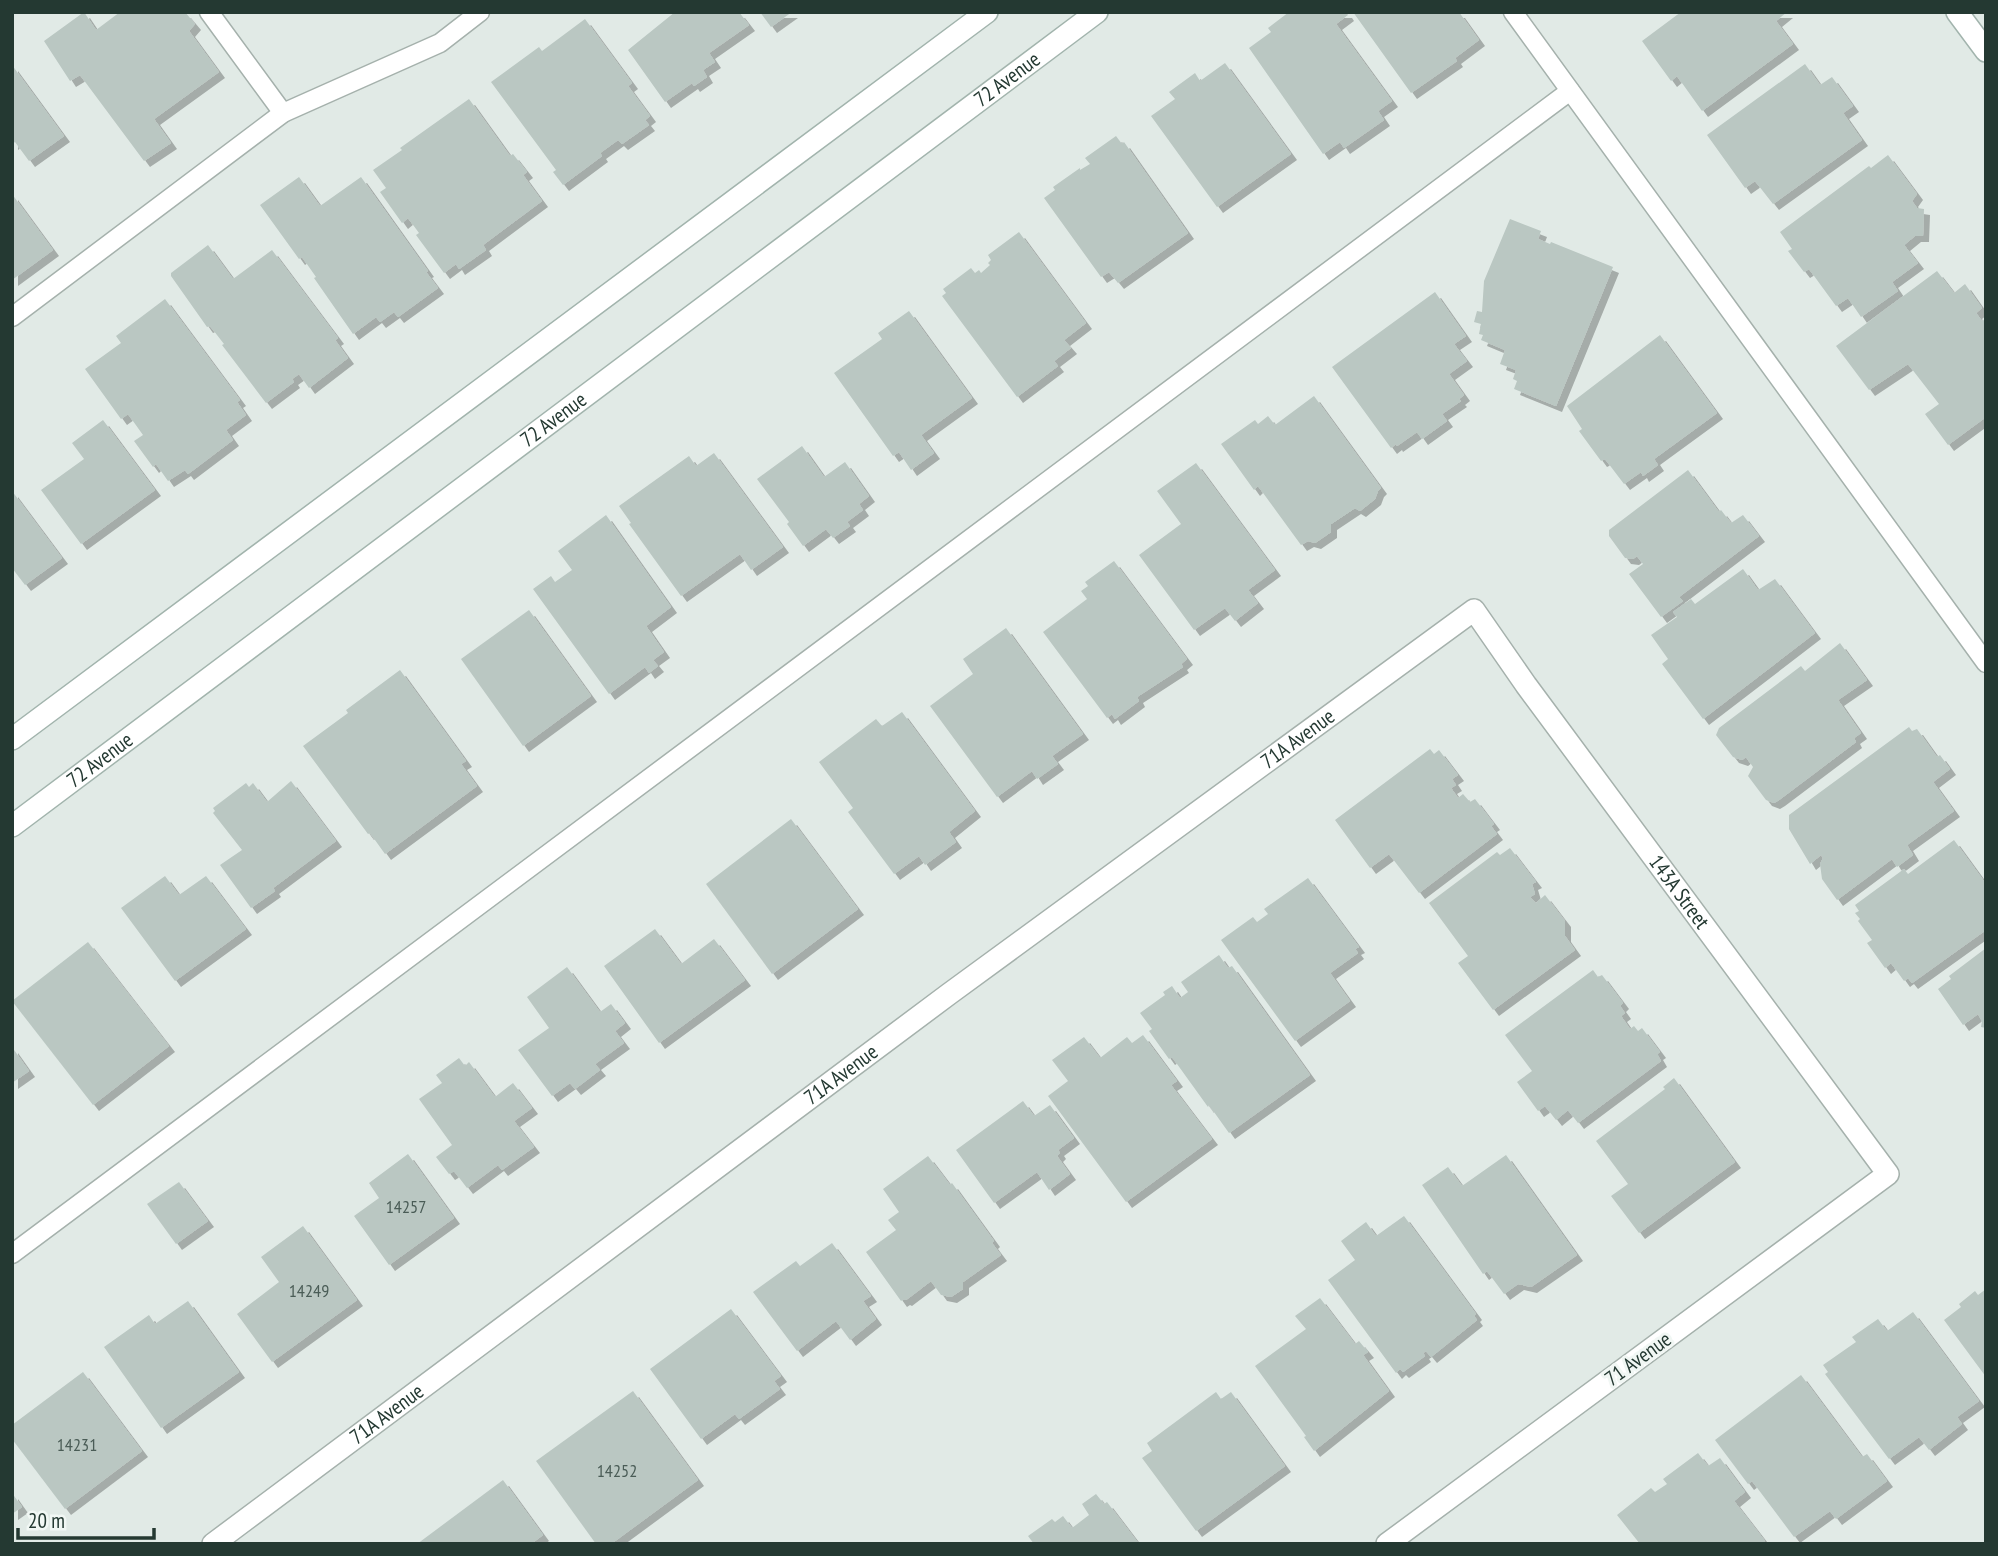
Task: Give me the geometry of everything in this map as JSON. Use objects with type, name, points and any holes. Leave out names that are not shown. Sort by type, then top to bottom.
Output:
[{"type":"street","points":[[12,739],[987,12]]},
{"type":"street","name":"72 Avenue","points":[[12,826],[1097,12]]},
{"type":"street","points":[[1957,12],[1986,51]]},
{"type":"street","name":"143A Street","points":[[1474,610],[1526,685],[1888,1174]]},
{"type":"street","name":"71A Avenue","points":[[213,1544],[949,994],[1474,610]]},
{"type":"street","name":"71 Avenue","points":[[1387,1544],[1888,1174]]},
{"type":"lane","points":[[209,12],[283,113]]},
{"type":"lane","points":[[12,317],[283,113],[440,43],[480,12]]},
{"type":"lane","points":[[1513,12],[1986,663]]},
{"type":"lane","points":[[12,1254],[1570,91]]},
{"type":"building","points":[[84,12],[96,30],[120,12],[185,12],[195,24],[189,31],[219,72],[154,119],[171,143],[144,161],[80,75],[70,81],[44,41]]},
{"type":"building","points":[[675,12],[739,12],[749,25],[709,53],[715,62],[703,70],[707,77],[694,86],[692,83],[665,102],[628,50]]},
{"type":"building","points":[[760,12],[792,12],[771,27]]},
{"type":"building","points":[[1289,12],[1346,12],[1348,15],[1336,24],[1392,101],[1378,111],[1384,120],[1344,148],[1340,142],[1323,154],[1249,48],[1271,32],[1268,28]]},
{"type":"building","points":[[1353,12],[1459,12],[1479,40],[1455,58],[1457,61],[1411,93]]},
{"type":"building","points":[[1681,12],[1787,12],[1776,21],[1793,44],[1702,111],[1677,76],[1671,81],[1642,41]]},
{"type":"building","points":[[585,19],[632,83],[628,86],[650,116],[645,120],[649,125],[622,144],[618,140],[600,153],[602,156],[563,185],[553,172],[556,170],[491,82],[539,47],[542,51]]},
{"type":"building","points":[[1225,63],[1291,154],[1217,207],[1151,116],[1175,99],[1169,92],[1195,73],[1200,81]]},
{"type":"building","points":[[1805,64],[1820,85],[1832,77],[1853,106],[1843,113],[1862,140],[1773,204],[1755,181],[1745,188],[1707,135]]},
{"type":"building","points":[[12,65],[64,136],[29,161],[15,142],[12,144]]},
{"type":"building","points":[[469,99],[510,156],[513,154],[527,172],[523,175],[542,201],[483,245],[486,250],[459,269],[456,264],[444,273],[416,235],[419,233],[408,218],[402,223],[380,192],[386,188],[373,170]]},
{"type":"building","points":[[1116,136],[1122,144],[1124,142],[1188,233],[1118,283],[1109,272],[1101,277],[1044,198],[1055,190],[1053,187],[1090,164],[1085,158]]},
{"type":"building","points":[[1888,155],[1917,194],[1912,201],[1917,208],[1924,209],[1923,236],[1915,236],[1904,245],[1918,263],[1892,282],[1898,291],[1861,317],[1848,298],[1836,306],[1809,269],[1804,272],[1788,251],[1792,249],[1780,232]]},
{"type":"building","points":[[299,177],[320,206],[361,177],[438,288],[398,317],[394,312],[380,322],[376,317],[353,334],[302,257],[299,259],[260,205]]},
{"type":"building","points":[[12,194],[53,250],[12,280]]},
{"type":"building","points":[[1510,219],[1541,231],[1538,239],[1613,267],[1556,406],[1514,389],[1517,381],[1513,379],[1516,370],[1500,364],[1505,350],[1481,340],[1481,324],[1474,322],[1477,311],[1482,312],[1484,281]]},
{"type":"building","points":[[1019,232],[1086,323],[1064,340],[1071,348],[1054,361],[1058,366],[1017,397],[942,296],[946,293],[943,289],[971,268],[975,273],[979,270],[981,273],[990,265],[988,255]]},
{"type":"building","points":[[208,245],[233,279],[272,250],[338,338],[335,340],[348,358],[309,388],[299,374],[292,379],[294,382],[266,403],[171,276],[171,273]]},
{"type":"building","points":[[1937,271],[1954,293],[1965,284],[1982,308],[1976,313],[1982,321],[1986,319],[1986,417],[1948,445],[1925,414],[1939,404],[1908,364],[1869,390],[1836,346]]},
{"type":"building","points":[[1435,292],[1466,336],[1454,344],[1467,361],[1449,374],[1464,395],[1459,399],[1461,401],[1442,414],[1447,421],[1422,439],[1417,432],[1391,448],[1332,367]]},
{"type":"building","points":[[165,299],[240,400],[237,402],[246,415],[226,430],[233,440],[188,474],[185,470],[168,481],[156,464],[153,467],[134,441],[143,435],[128,414],[121,419],[85,369],[121,343],[116,336]]},
{"type":"building","points":[[909,311],[972,398],[921,435],[934,453],[911,470],[899,452],[893,456],[834,373],[882,339],[878,333]]},
{"type":"building","points":[[1660,335],[1717,413],[1654,459],[1658,465],[1643,476],[1641,472],[1624,484],[1605,459],[1601,461],[1579,431],[1582,429],[1567,406]]},
{"type":"building","points":[[1314,396],[1381,488],[1375,499],[1360,511],[1355,508],[1331,524],[1331,532],[1315,543],[1308,541],[1301,545],[1258,486],[1254,490],[1221,444],[1255,420],[1258,424],[1268,416],[1275,425]]},
{"type":"building","points":[[103,420],[155,490],[81,544],[41,490],[84,459],[72,443]]},
{"type":"building","points":[[802,446],[824,477],[845,462],[869,496],[859,504],[863,510],[847,522],[850,526],[833,538],[826,529],[803,546],[757,479]]},
{"type":"building","points":[[714,453],[783,547],[751,570],[740,554],[681,596],[619,506],[689,456],[696,466]]},
{"type":"building","points":[[1196,463],[1275,570],[1248,590],[1258,603],[1235,621],[1225,608],[1194,630],[1139,555],[1181,524],[1157,491]]},
{"type":"building","points":[[1688,470],[1719,512],[1721,510],[1731,523],[1743,515],[1759,536],[1679,597],[1683,601],[1661,617],[1629,574],[1643,564],[1637,556],[1633,559],[1625,558],[1609,536],[1609,530]]},
{"type":"building","points":[[12,491],[62,558],[25,585],[12,568]]},
{"type":"building","points":[[606,515],[671,607],[646,626],[664,652],[653,660],[658,666],[649,673],[645,667],[609,694],[533,589],[551,576],[555,582],[572,570],[558,551]]},
{"type":"building","points":[[1114,561],[1187,659],[1181,664],[1183,667],[1137,697],[1139,701],[1115,719],[1112,714],[1107,718],[1043,632],[1087,599],[1081,591],[1088,586],[1085,582]]},
{"type":"building","points":[[1743,569],[1758,590],[1775,579],[1815,633],[1703,719],[1662,664],[1668,659],[1651,635],[1677,617],[1673,612],[1691,599],[1695,604]]},
{"type":"building","points":[[529,610],[591,696],[523,746],[461,659]]},
{"type":"building","points":[[1006,628],[1083,734],[1052,756],[1058,764],[1037,779],[1032,771],[997,797],[930,706],[973,674],[963,659]]},
{"type":"building","points":[[1840,643],[1867,680],[1838,700],[1861,733],[1854,738],[1856,742],[1779,800],[1774,803],[1766,800],[1748,776],[1753,767],[1746,757],[1742,760],[1733,757],[1716,735],[1719,728],[1801,666],[1805,671]]},
{"type":"building","points":[[400,670],[466,761],[461,764],[477,786],[385,854],[303,746]]},
{"type":"building","points":[[902,712],[975,811],[949,832],[956,842],[925,865],[919,856],[894,874],[848,812],[853,808],[819,762],[876,719],[882,726]]},
{"type":"building","points":[[1909,727],[1912,731],[1917,729],[1937,757],[1940,755],[1950,769],[1933,782],[1954,811],[1907,845],[1913,855],[1897,867],[1892,859],[1837,900],[1822,879],[1820,864],[1823,858],[1821,855],[1810,864],[1789,829],[1789,815]]},
{"type":"building","points":[[1430,749],[1434,754],[1439,750],[1458,775],[1452,779],[1456,785],[1451,788],[1458,798],[1463,794],[1470,802],[1475,799],[1494,824],[1491,826],[1497,834],[1419,893],[1389,854],[1370,868],[1335,820]]},
{"type":"building","points":[[291,781],[336,841],[251,908],[220,865],[242,850],[213,813],[213,808],[246,783],[249,787],[253,783],[267,802]]},
{"type":"building","points":[[791,819],[858,909],[772,974],[706,884]]},
{"type":"building","points":[[1954,840],[1986,884],[1986,930],[1912,983],[1908,978],[1904,981],[1891,963],[1885,968],[1867,943],[1872,940],[1858,921],[1860,919],[1855,913],[1859,911],[1855,905],[1904,869],[1908,874]]},
{"type":"building","points":[[1510,848],[1536,882],[1532,884],[1535,894],[1530,897],[1536,903],[1545,895],[1565,921],[1565,936],[1575,950],[1493,1010],[1458,963],[1468,956],[1429,903],[1497,852],[1500,855]]},
{"type":"building","points":[[165,876],[179,895],[206,876],[246,929],[175,981],[121,908]]},
{"type":"building","points":[[1308,878],[1359,947],[1355,949],[1358,953],[1330,973],[1350,1001],[1295,1041],[1221,940],[1253,917],[1257,922],[1268,914],[1264,909]]},
{"type":"building","points":[[655,929],[681,964],[714,939],[745,980],[659,1043],[604,966]]},
{"type":"building","points":[[88,942],[169,1046],[93,1105],[12,1001]]},
{"type":"building","points":[[1986,948],[1986,1028],[1981,1027],[1982,1021],[1978,1014],[1963,1025],[1938,989],[1951,979],[1949,976]]},
{"type":"building","points":[[1219,955],[1228,968],[1232,966],[1310,1075],[1229,1133],[1172,1057],[1169,1059],[1140,1013],[1165,995],[1163,992],[1172,986],[1180,998],[1188,992],[1181,982]]},
{"type":"building","points":[[567,967],[600,1012],[611,1004],[625,1023],[615,1031],[624,1043],[595,1064],[600,1070],[575,1089],[570,1083],[552,1096],[518,1050],[549,1028],[527,997]]},
{"type":"building","points":[[1593,970],[1598,977],[1602,975],[1623,1003],[1620,1006],[1625,1013],[1621,1016],[1630,1029],[1634,1026],[1638,1031],[1642,1028],[1660,1052],[1657,1054],[1661,1061],[1578,1123],[1568,1110],[1556,1120],[1545,1106],[1538,1111],[1517,1082],[1532,1071],[1505,1035]]},
{"type":"building","points":[[1143,1035],[1177,1081],[1171,1085],[1212,1139],[1126,1202],[1048,1096],[1068,1081],[1052,1060],[1084,1037],[1100,1058],[1127,1037],[1132,1043]]},
{"type":"building","points":[[12,1047],[29,1071],[12,1083]]},
{"type":"building","points":[[459,1058],[465,1066],[469,1062],[495,1097],[513,1083],[532,1108],[514,1121],[534,1147],[502,1170],[498,1165],[467,1188],[454,1171],[449,1174],[436,1157],[452,1145],[419,1099],[442,1083],[436,1075]]},
{"type":"building","points":[[1674,1078],[1735,1162],[1639,1233],[1611,1196],[1628,1184],[1596,1141],[1665,1089],[1663,1087]]},
{"type":"building","points":[[1023,1101],[1034,1116],[1050,1105],[1074,1138],[1058,1150],[1060,1153],[1057,1156],[1070,1174],[1049,1190],[1037,1172],[994,1203],[956,1150]]},
{"type":"building","points":[[408,1154],[454,1218],[389,1265],[354,1216],[379,1198],[369,1183]]},
{"type":"building","points":[[1506,1155],[1577,1255],[1531,1287],[1518,1284],[1504,1294],[1487,1271],[1483,1274],[1422,1185],[1448,1167],[1462,1186]]},
{"type":"building","points":[[928,1156],[950,1185],[952,1183],[1001,1255],[963,1282],[963,1289],[951,1297],[941,1295],[931,1281],[901,1301],[866,1252],[896,1230],[888,1220],[899,1212],[883,1189]]},
{"type":"building","points":[[179,1182],[208,1221],[176,1244],[147,1204]]},
{"type":"building","points":[[1404,1216],[1476,1314],[1474,1316],[1477,1320],[1431,1357],[1426,1351],[1423,1353],[1425,1356],[1403,1372],[1400,1369],[1396,1373],[1328,1280],[1355,1260],[1341,1241],[1366,1222],[1376,1236]]},
{"type":"building","points":[[303,1226],[357,1300],[272,1362],[237,1314],[279,1282],[261,1257]]},
{"type":"building","points":[[832,1243],[871,1296],[863,1301],[876,1319],[850,1340],[836,1321],[797,1351],[753,1292],[796,1261],[800,1266]]},
{"type":"building","points":[[1986,1289],[1986,1377],[1944,1320],[1961,1307],[1959,1304],[1975,1291],[1978,1295]]},
{"type":"building","points":[[1320,1298],[1355,1344],[1359,1341],[1368,1352],[1363,1355],[1389,1391],[1314,1451],[1255,1366],[1306,1329],[1295,1316]]},
{"type":"building","points":[[188,1301],[239,1372],[161,1428],[104,1347],[149,1315],[155,1324]]},
{"type":"building","points":[[731,1309],[781,1376],[774,1381],[780,1389],[739,1419],[735,1414],[701,1439],[650,1369]]},
{"type":"building","points":[[1913,1312],[1979,1401],[1957,1417],[1962,1424],[1929,1450],[1919,1437],[1889,1459],[1825,1374],[1828,1372],[1823,1365],[1856,1342],[1852,1337],[1878,1319],[1887,1331]]},
{"type":"building","points":[[83,1372],[142,1451],[65,1509],[12,1439],[12,1425]]},
{"type":"building","points":[[1801,1375],[1862,1457],[1867,1454],[1887,1481],[1836,1519],[1830,1511],[1794,1537],[1752,1481],[1748,1484],[1715,1440]]},
{"type":"building","points":[[633,1391],[698,1480],[611,1544],[596,1544],[536,1461]]},
{"type":"building","points":[[1216,1392],[1221,1399],[1231,1392],[1285,1466],[1196,1531],[1142,1458],[1152,1451],[1147,1443]]},
{"type":"building","points":[[1698,1453],[1708,1466],[1720,1458],[1745,1492],[1734,1501],[1765,1541],[1763,1544],[1640,1544],[1617,1515],[1651,1488],[1655,1492],[1667,1484],[1663,1479]]},
{"type":"building","points":[[503,1480],[543,1535],[531,1544],[417,1544]]},
{"type":"building","points":[[12,1493],[22,1507],[12,1514]]},
{"type":"building","points":[[1096,1494],[1104,1504],[1107,1502],[1139,1544],[1034,1544],[1028,1536],[1052,1519],[1055,1522],[1063,1516],[1072,1528],[1089,1515],[1082,1504]]}]
